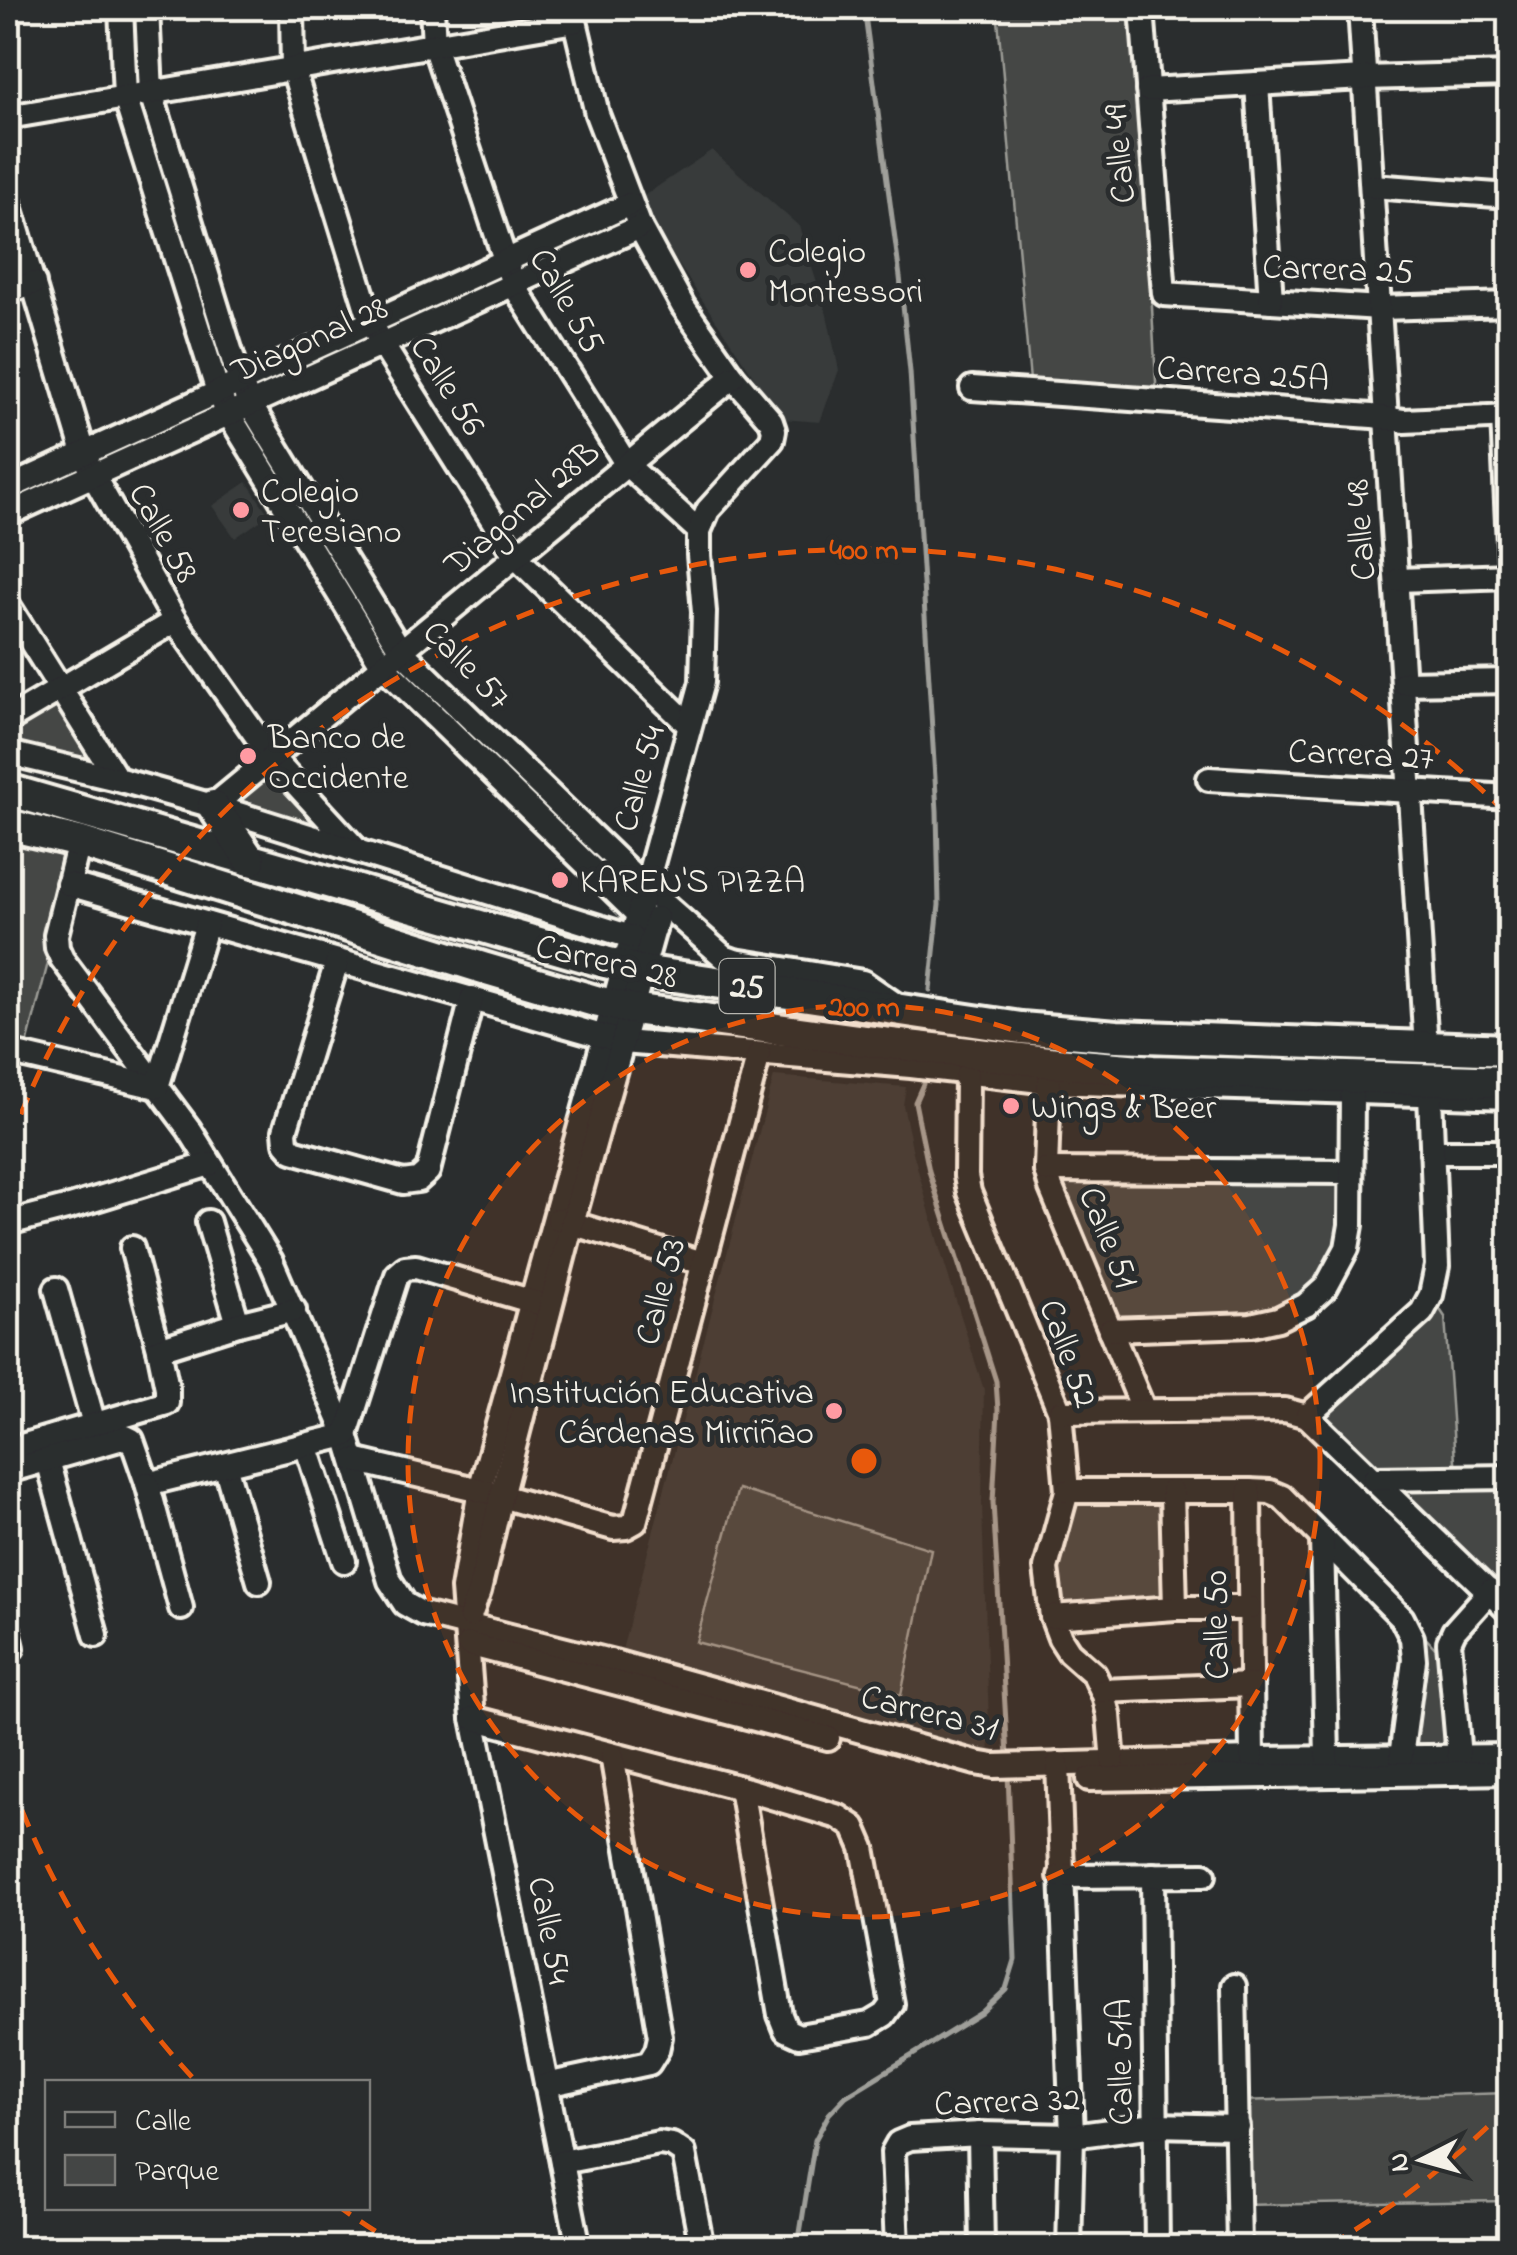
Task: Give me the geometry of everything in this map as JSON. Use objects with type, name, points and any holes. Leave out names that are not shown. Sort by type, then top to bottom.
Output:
[{"type":"main road","name":"Carrera 28","points":[[8,790],[633,969],[1021,1028],[1117,1036],[1510,1050]]},
{"type":"main road","points":[[214,806],[250,860]]},
{"type":"main road","name":"Carrera 28","points":[[8,825],[79,842],[623,1008],[1057,1063],[1405,1089],[1510,1082]]},
{"type":"street","name":"Calle 57","points":[[122,8],[125,97],[218,392],[239,409],[392,658],[641,927]]},
{"type":"street","name":"Calle 57","points":[[147,8],[151,93],[240,382],[239,409]]},
{"type":"street","name":"Calle 56","points":[[292,8],[292,69],[371,322],[382,344],[516,556],[689,725]]},
{"type":"street","name":"Calle 55","points":[[432,8],[434,45],[513,284],[627,465],[699,531]]},
{"type":"street","name":"Calle 49","points":[[1142,8],[1164,294]]},
{"type":"street","name":"Calle 48","points":[[1360,8],[1426,1048]]},
{"type":"street","points":[[8,117],[434,45],[575,14],[597,114],[640,226],[683,306],[774,430],[772,440],[708,510],[699,531]]},
{"type":"street","points":[[1148,90],[1510,74]]},
{"type":"street","points":[[1257,84],[1271,301]]},
{"type":"street","points":[[1372,186],[1510,196]]},
{"type":"street","name":"Calle 58","points":[[8,199],[88,464],[175,622],[272,758],[356,849]]},
{"type":"street","name":"Diagonal 28","points":[[8,514],[88,464],[218,392],[630,204]]},
{"type":"street","name":"Diagonal 28","points":[[8,488],[88,464],[239,409],[640,226]]},
{"type":"street","points":[[8,291],[34,282]]},
{"type":"street","name":"Carrera 25","points":[[1164,294],[1380,308],[1510,304]]},
{"type":"street","name":"Diagonal 28B","points":[[214,806],[733,377]]},
{"type":"street","name":"Carrera 25A","points":[[972,388],[1404,421],[1506,416]]},
{"type":"street","points":[[1506,416],[1510,566]]},
{"type":"street","name":"Calle 54","points":[[579,2248],[472,1718],[463,1589],[623,1008],[702,682],[704,612],[699,531]]},
{"type":"street","points":[[1398,580],[1510,576]]},
{"type":"street","points":[[8,605],[117,779]]},
{"type":"street","points":[[8,720],[175,622]]},
{"type":"street","name":"Calle 57","points":[[392,658],[724,957],[862,982],[902,1010]]},
{"type":"street","points":[[1404,684],[1510,681]]},
{"type":"street","name":"Carrera 28","points":[[8,753],[117,779],[641,927]]},
{"type":"street","name":"Carrera 27","points":[[1209,780],[1510,797]]},
{"type":"street","points":[[79,842],[56,935],[57,948],[188,1128],[271,1262],[354,1460],[490,1493]]},
{"type":"street","name":"Carrera 28","points":[[68,884],[614,1039],[1049,1082],[1352,1093],[1405,1089],[1510,1097]]},
{"type":"street","points":[[156,1086],[207,924]]},
{"type":"street","points":[[337,962],[285,1130],[286,1142],[293,1151],[403,1182],[418,1180],[428,1171],[472,998]]},
{"type":"street","points":[[8,1052],[156,1086]]},
{"type":"street","name":"Calle 53","points":[[490,1493],[613,1528],[636,1522],[759,1054]]},
{"type":"street","name":"Calle 52","points":[[968,1074],[969,1192],[1060,1412],[1067,1492],[1046,1568],[1052,1616],[1069,1652],[1094,1674],[1102,1690]]},
{"type":"street","name":"Calle 51","points":[[1049,1082],[1046,1170],[1051,1188],[1144,1412]]},
{"type":"street","points":[[1306,1416],[1422,1312],[1431,1294],[1437,1266],[1432,1152],[1405,1089]]},
{"type":"street","points":[[1110,1330],[1251,1325],[1278,1319],[1306,1305],[1326,1287],[1348,1248],[1351,1226],[1352,1093]]},
{"type":"street","points":[[1432,1152],[1510,1152]]},
{"type":"street","points":[[8,1223],[210,1164]]},
{"type":"street","points":[[1046,1170],[1351,1172]]},
{"type":"street","points":[[564,1220],[702,1264]]},
{"type":"street","points":[[208,1222],[238,1324]]},
{"type":"street","points":[[9,1449],[167,1403],[168,1388],[132,1248]]},
{"type":"street","points":[[346,1435],[397,1275],[405,1268],[416,1267],[541,1304]]},
{"type":"street","points":[[56,1289],[94,1424]]},
{"type":"street","points":[[159,1349],[294,1310]]},
{"type":"street","points":[[1060,1412],[1285,1410],[1306,1416],[1510,1612]]},
{"type":"street","points":[[148,1483],[346,1435]]},
{"type":"street","points":[[9,1449],[48,1460],[126,1437],[132,1440],[148,1483],[181,1608]]},
{"type":"street","points":[[306,1445],[344,1561]]},
{"type":"street","points":[[48,1460],[96,1635]]},
{"type":"street","name":"Carrera 31","points":[[354,1460],[390,1581],[404,1604],[467,1634],[996,1773],[1510,1772]]},
{"type":"street","points":[[226,1464],[259,1582]]},
{"type":"street","points":[[1374,1479],[1510,1477]]},
{"type":"street","points":[[1172,1491],[1176,1608]]},
{"type":"street","points":[[1067,1492],[1259,1491],[1282,1498],[1402,1618],[1412,1638],[1414,1660],[1402,1757]]},
{"type":"street","name":"Calle 50","points":[[1252,1759],[1250,1608],[1259,1491]]},
{"type":"street","points":[[1322,1539],[1327,1758]]},
{"type":"street","points":[[1459,1757],[1450,1642],[1454,1631],[1490,1591]]},
{"type":"street","points":[[1052,1616],[1250,1608]]},
{"type":"street","points":[[1113,1763],[1109,1715],[1102,1690],[1251,1684]]},
{"type":"street","points":[[472,1718],[741,1788],[839,1817],[854,1827],[862,1848],[892,2004],[884,2015],[869,2024],[799,2036],[786,2030],[780,2015],[741,1788]]},
{"type":"street","points":[[546,2085],[649,2063],[660,2037],[612,1754]]},
{"type":"street","name":"Carrera 31","points":[[1058,1772],[1113,1763],[1510,1756]]},
{"type":"street","points":[[1058,1772],[1072,2136],[1069,2248]]},
{"type":"street","points":[[1060,1876],[1204,1875]]},
{"type":"street","name":"Calle 51A","points":[[1152,1876],[1157,2248]]},
{"type":"street","points":[[1234,1986],[1240,2248]]},
{"type":"street","name":"Carrera 32","points":[[898,2248],[893,2152],[898,2143],[910,2138],[980,2134],[1072,2136],[1155,2125],[1238,2127]]},
{"type":"street","points":[[980,2134],[982,2248]]},
{"type":"street","points":[[562,2162],[660,2143],[672,2145],[684,2153],[702,2248]]},
{"type":"shaded area","name":"Colegio Montessori","points":[[712,150],[799,226],[827,315],[839,370],[820,422],[782,419],[636,201]]},
{"type":"shaded area","name":"Colegio Teresiano","points":[[247,482],[269,515],[235,538],[212,506]]},
{"type":"shaded area","name":"Institución Educativa Cárdenas Mirriñao","points":[[774,1076],[906,1087],[903,1105],[913,1152],[984,1390],[982,1504],[990,1756],[622,1650]]},
{"type":"green space","points":[[997,8],[1136,8],[1157,401],[1031,392]]},
{"type":"green space","points":[[52,700],[98,768],[8,745],[8,730]]},
{"type":"green space","points":[[272,768],[332,838],[231,801]]},
{"type":"green space","points":[[8,833],[70,848],[49,959],[27,1045],[8,1040]]},
{"type":"green space","points":[[1046,1170],[1351,1172],[1351,1225],[1326,1287],[1278,1319],[1110,1330]]},
{"type":"green space","points":[[1433,1299],[1445,1317],[1456,1476],[1374,1478],[1311,1415]]},
{"type":"green space","points":[[1509,1478],[1509,1609],[1377,1480]]},
{"type":"green space","points":[[738,1489],[931,1549],[901,1695],[696,1642]]},
{"type":"green space","points":[[1067,1491],[1172,1491],[1174,1608],[1052,1617],[1055,1538]]},
{"type":"green space","points":[[1423,1635],[1436,1649],[1449,1642],[1459,1757],[1401,1757],[1412,1638]]},
{"type":"green space","points":[[1509,2093],[1509,2201],[1239,2205],[1237,2101]]},
{"type":"waterway","points":[[864,8],[910,372],[937,811],[939,905],[930,990]]},
{"type":"waterway","points":[[923,1084],[915,1102],[929,1171],[996,1381],[993,1502],[1008,1757]]},
{"type":"waterway","points":[[800,2248],[815,2140],[829,2114],[846,2096],[981,2013],[1006,1989],[1015,1960],[1008,1773]]},
{"type":"place","name":"Colegio Montessori","points":[[748,270]]},
{"type":"place","name":"Colegio Teresiano","points":[[241,510]]},
{"type":"place","name":"Banco de Occidente","points":[[248,756]]},
{"type":"place","name":"KAREN'S PIZZA","points":[[560,880]]},
{"type":"place","name":"Wings & Beer","points":[[1011,1106]]},
{"type":"place","name":"Institución Educativa Cárdenas Mirriñao","points":[[834,1411]]}]
